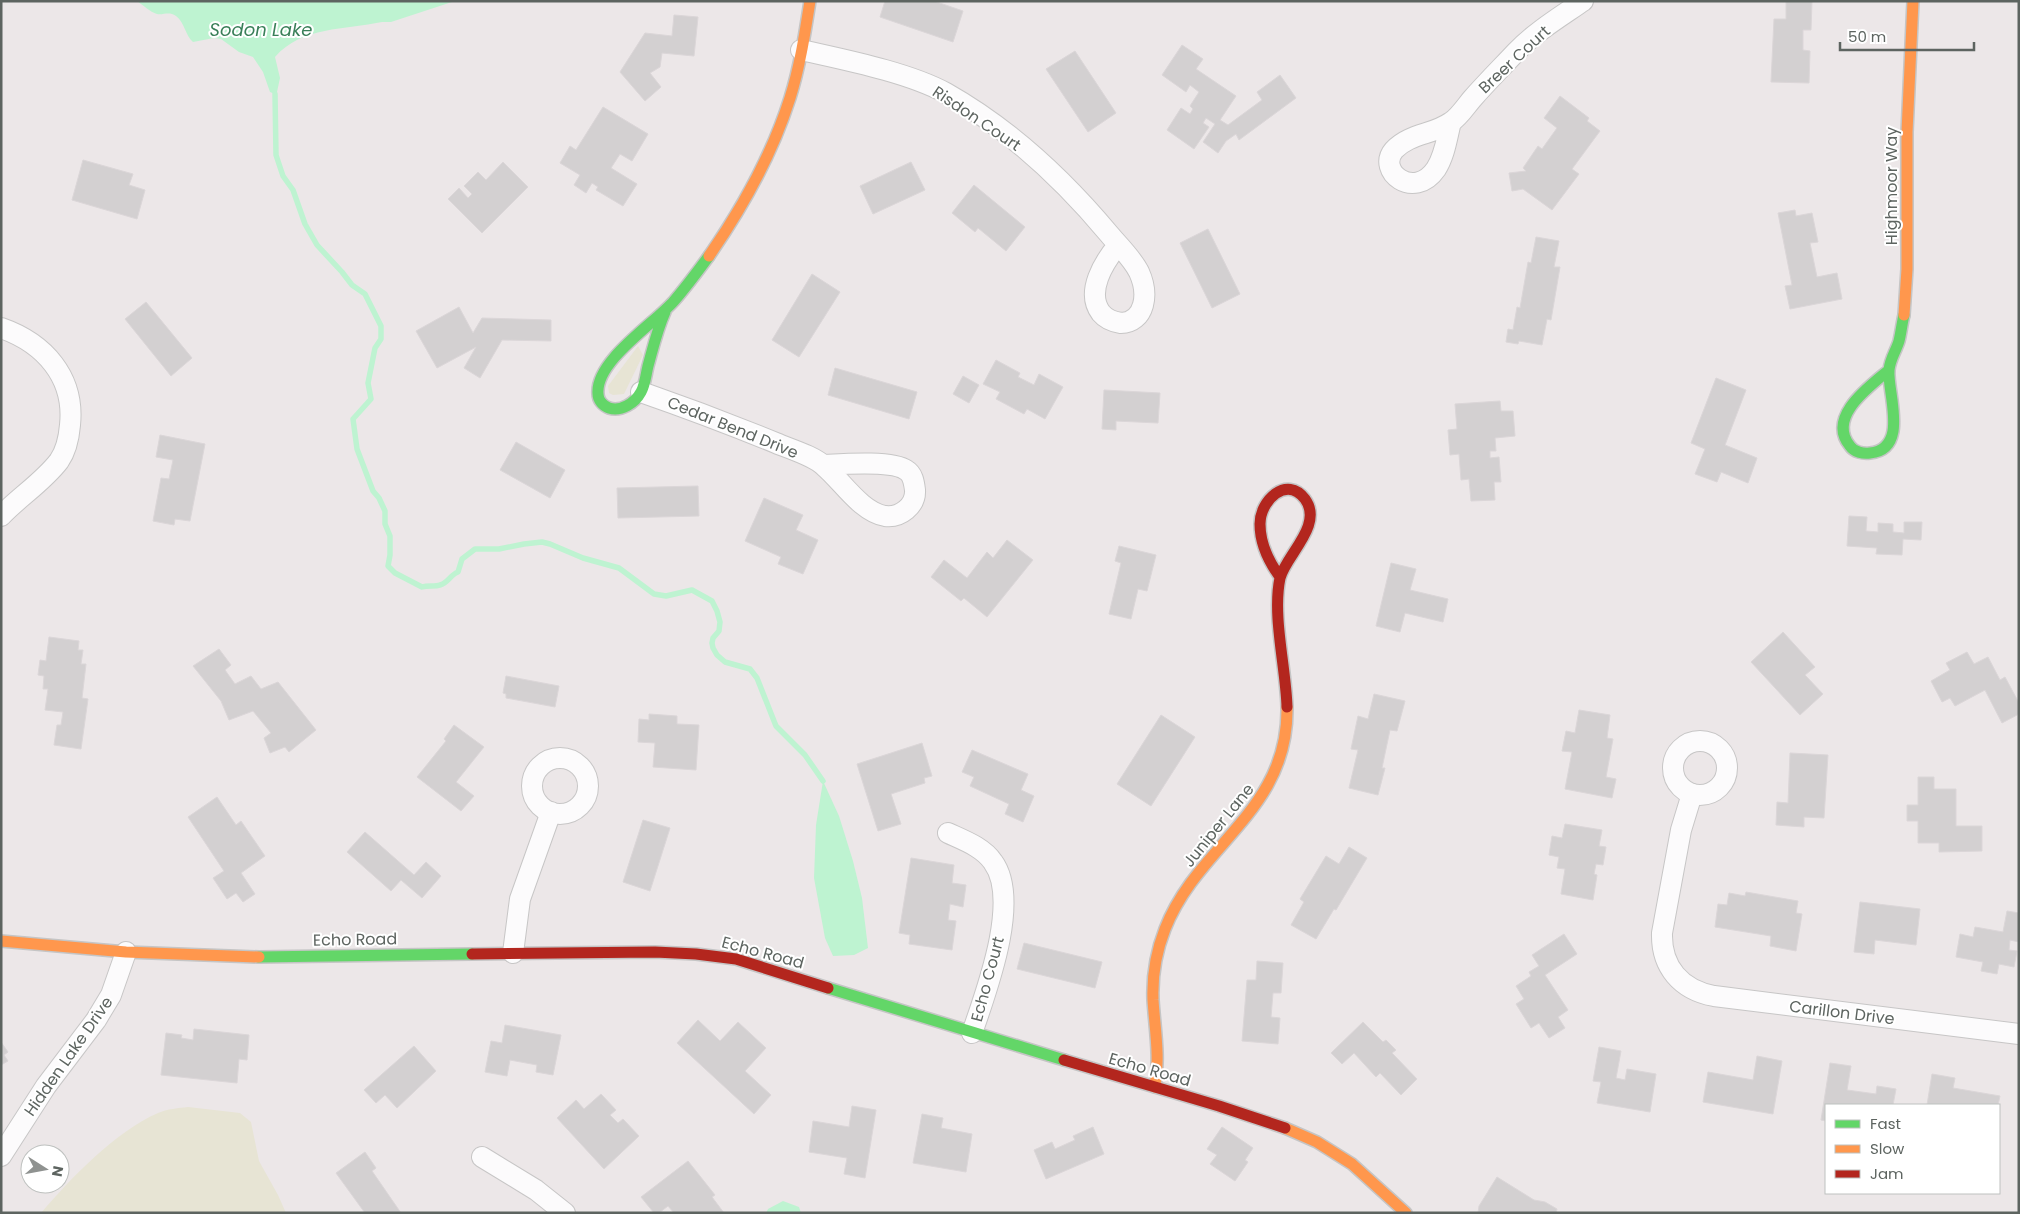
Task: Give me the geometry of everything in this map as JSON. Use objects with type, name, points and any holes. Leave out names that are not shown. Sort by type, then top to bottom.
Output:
[{"type":"street","points":[[665,312],[644,326],[605,372],[597,390],[598,398],[603,404],[616,410],[629,406],[642,392],[657,331],[665,312],[714,248],[760,172],[786,111],[801,50],[810,1]]},
{"type":"street","name":"Breer Court","points":[[1451,122],[1518,50],[1583,1]]},
{"type":"street","name":"Highmoor Way","points":[[1889,370],[1856,400],[1846,414],[1843,425],[1844,435],[1848,446],[1856,451],[1867,454],[1878,452],[1886,446],[1892,436],[1895,423],[1889,370],[1900,338],[1905,299],[1907,136],[1913,1]]},
{"type":"street","name":"Risdon Court","points":[[801,50],[897,75],[946,93],[984,118],[1036,158],[1065,185],[1118,245]]},
{"type":"street","points":[[1,328],[26,338],[44,351],[59,369],[68,394],[71,413],[69,435],[60,460],[1,516]]},
{"type":"street","name":"Cedar Bend Drive","points":[[642,392],[720,420],[823,464]]},
{"type":"street","name":"Juniper Lane","points":[[1154,1087],[1160,1056],[1153,979],[1154,963],[1163,930],[1178,901],[1188,887],[1263,797],[1272,781],[1285,747],[1288,730],[1288,709],[1278,618],[1280,577],[1303,536],[1310,515],[1309,506],[1304,498],[1296,492],[1286,490],[1276,492],[1268,499],[1262,507],[1261,514],[1262,537],[1272,567],[1280,577]]},
{"type":"street","name":"Carillon Drive","points":[[1692,794],[1681,830],[1662,927],[1664,955],[1673,972],[1687,987],[1696,992],[1714,996],[2019,1034]]},
{"type":"street","points":[[513,953],[520,899],[550,812]]},
{"type":"street","name":"Echo Court","points":[[948,833],[978,849],[993,861],[1000,875],[1003,890],[1003,910],[996,957],[972,1033]]},
{"type":"street","name":"Echo Road","points":[[1,941],[126,952],[263,957],[689,952],[736,959],[1282,1127],[1317,1142],[1358,1170],[1406,1213]]},
{"type":"street","name":"Hidden Lake Drive","points":[[1,1156],[46,1086],[96,1020],[111,995],[126,952]]},
{"type":"street","points":[[482,1157],[536,1190],[564,1213]]},
{"type":"shaded area","points":[[638,346],[643,355],[624,394],[613,395],[609,393],[608,386]]},
{"type":"shaded area","points":[[188,1107],[240,1113],[251,1122],[259,1161],[286,1213],[41,1213],[58,1194],[70,1194],[70,1181],[110,1144],[142,1121],[169,1110]]},
{"type":"water","name":"Sodon Lake","points":[[137,1],[455,1],[391,22],[325,31],[311,34],[298,40],[286,47],[275,57],[280,78],[275,94],[270,92],[263,72],[253,57],[239,52],[221,39],[214,38],[193,42],[176,16],[154,13]]},
{"type":"water","points":[[823,781],[839,816],[862,898],[868,948],[854,955],[833,956],[825,938],[814,878],[816,825]]},
{"type":"water","points":[[783,1201],[799,1207],[801,1213],[766,1213],[768,1209]]},
{"type":"building","points":[[885,1],[934,1],[963,11],[953,42],[880,17]]},
{"type":"building","points":[[1786,1],[1812,1],[1811,30],[1803,30],[1803,50],[1810,51],[1809,83],[1771,82],[1774,19],[1786,19]]},
{"type":"building","points":[[674,15],[698,17],[694,56],[662,53],[660,67],[650,73],[661,87],[645,101],[620,72],[645,33],[672,36]]},
{"type":"building","points":[[1182,45],[1203,59],[1196,69],[1236,96],[1220,120],[1228,125],[1262,100],[1257,92],[1280,75],[1296,98],[1239,140],[1236,134],[1226,141],[1218,153],[1203,142],[1215,124],[1206,118],[1203,123],[1209,127],[1194,149],[1167,130],[1181,108],[1190,114],[1193,109],[1190,106],[1199,92],[1190,85],[1186,92],[1162,75]]},
{"type":"building","points":[[1075,51],[1116,113],[1088,132],[1046,69]]},
{"type":"building","points":[[1560,96],[1589,118],[1587,121],[1600,131],[1572,169],[1579,174],[1552,210],[1523,189],[1512,191],[1509,173],[1526,171],[1523,168],[1538,146],[1542,149],[1557,128],[1544,118]]},
{"type":"building","points":[[603,107],[648,134],[632,161],[620,154],[611,168],[637,184],[623,206],[596,190],[598,187],[592,183],[586,193],[574,185],[580,175],[560,163],[570,146],[576,150]]},
{"type":"building","points":[[83,160],[133,174],[129,185],[145,190],[137,219],[72,200]]},
{"type":"building","points":[[503,162],[528,187],[482,233],[448,199],[459,188],[468,198],[472,194],[464,186],[478,172],[486,180]]},
{"type":"building","points":[[911,162],[925,190],[873,214],[860,186]]},
{"type":"building","points":[[974,185],[1025,227],[1006,251],[978,228],[975,232],[952,213]]},
{"type":"building","points":[[1795,210],[1796,216],[1812,213],[1818,242],[1810,243],[1817,277],[1837,273],[1842,299],[1790,309],[1785,286],[1792,285],[1778,213]]},
{"type":"building","points":[[1208,229],[1240,294],[1212,308],[1180,243]]},
{"type":"building","points":[[1536,237],[1559,241],[1554,267],[1560,267],[1551,320],[1547,319],[1542,345],[1519,341],[1518,344],[1506,342],[1508,329],[1513,330],[1517,307],[1520,308],[1528,262],[1531,263]]},
{"type":"building","points":[[812,274],[840,292],[799,357],[772,340]]},
{"type":"building","points":[[146,302],[192,358],[171,376],[125,319]]},
{"type":"building","points":[[459,307],[473,333],[482,318],[551,320],[551,341],[502,340],[480,378],[464,368],[476,347],[437,368],[416,331]]},
{"type":"building","points":[[996,360],[1020,373],[1018,377],[1034,385],[1039,374],[1063,387],[1045,419],[1027,409],[1024,414],[996,399],[1000,392],[983,384]]},
{"type":"building","points":[[835,368],[917,392],[909,419],[828,395]]},
{"type":"building","points":[[963,376],[979,385],[969,403],[953,394]]},
{"type":"building","points":[[1716,378],[1746,390],[1725,445],[1757,458],[1748,483],[1721,472],[1717,482],[1695,474],[1705,449],[1691,443]]},
{"type":"building","points":[[1104,390],[1160,393],[1158,423],[1116,421],[1116,430],[1102,429]]},
{"type":"building","points":[[1500,401],[1501,411],[1513,411],[1515,436],[1495,438],[1496,451],[1490,451],[1490,458],[1499,457],[1501,482],[1494,482],[1495,500],[1471,501],[1469,479],[1461,480],[1459,454],[1450,455],[1448,430],[1457,429],[1455,404]]},
{"type":"building","points":[[160,435],[205,444],[190,521],[175,519],[174,525],[153,521],[161,478],[169,479],[173,460],[156,457]]},
{"type":"building","points":[[516,442],[565,470],[550,498],[500,470]]},
{"type":"building","points":[[698,486],[699,516],[618,518],[617,488]]},
{"type":"building","points":[[764,498],[803,515],[796,530],[818,540],[803,574],[778,564],[781,557],[745,541]]},
{"type":"building","points":[[1849,516],[1867,517],[1866,531],[1878,532],[1878,523],[1893,524],[1893,532],[1904,533],[1904,522],[1922,522],[1921,540],[1903,539],[1902,555],[1876,554],[1877,548],[1847,546]]},
{"type":"building","points":[[1007,540],[1033,560],[987,617],[964,598],[961,601],[931,577],[944,560],[967,578],[987,552],[993,558]]},
{"type":"building","points":[[1119,546],[1156,555],[1147,591],[1138,589],[1131,619],[1109,614],[1121,563],[1115,561]]},
{"type":"building","points":[[1391,563],[1416,569],[1410,590],[1448,599],[1443,622],[1405,613],[1400,632],[1376,626]]},
{"type":"building","points":[[1783,632],[1815,667],[1805,675],[1823,694],[1800,715],[1751,662]]},
{"type":"building","points":[[49,637],[79,641],[78,650],[83,650],[81,664],[86,664],[82,698],[88,699],[81,749],[54,745],[57,725],[61,725],[63,712],[45,710],[48,689],[43,689],[44,676],[38,675],[40,660],[46,661]]},
{"type":"building","points":[[219,649],[231,665],[225,670],[235,684],[251,676],[261,689],[278,682],[316,730],[289,752],[285,747],[270,753],[264,738],[271,733],[253,711],[229,720],[221,701],[193,666]]},
{"type":"building","points":[[1967,652],[1974,664],[1988,657],[2000,680],[2005,677],[2019,703],[2019,714],[2002,723],[1985,690],[1955,706],[1950,698],[1942,702],[1931,681],[1950,670],[1946,663]]},
{"type":"building","points":[[506,676],[559,686],[555,707],[506,698],[506,694],[503,693]]},
{"type":"building","points":[[1374,694],[1405,701],[1397,731],[1390,730],[1382,768],[1385,768],[1378,795],[1349,788],[1358,750],[1351,749],[1358,716],[1368,719]]},
{"type":"building","points":[[1579,710],[1610,715],[1607,738],[1613,739],[1606,777],[1616,779],[1612,798],[1565,789],[1572,752],[1562,751],[1566,731],[1575,733]]},
{"type":"building","points":[[649,714],[677,716],[677,724],[699,725],[696,770],[653,767],[655,743],[638,742],[639,719],[649,720]]},
{"type":"building","points":[[1161,715],[1195,737],[1151,806],[1117,784]]},
{"type":"building","points":[[454,725],[484,747],[456,782],[474,796],[461,811],[417,777],[446,741],[444,739]]},
{"type":"building","points":[[922,743],[932,776],[924,778],[925,783],[891,794],[901,824],[878,831],[857,764]]},
{"type":"building","points":[[972,750],[1028,774],[1021,790],[1034,796],[1023,822],[1005,814],[1009,804],[970,786],[974,777],[962,772]]},
{"type":"building","points":[[1790,753],[1828,755],[1824,818],[1804,817],[1804,827],[1776,825],[1777,802],[1788,803]]},
{"type":"building","points":[[1918,777],[1934,777],[1934,789],[1956,789],[1956,826],[1982,826],[1982,851],[1939,852],[1939,843],[1918,843],[1918,821],[1907,821],[1907,805],[1918,805]]},
{"type":"building","points":[[217,797],[236,825],[241,821],[265,856],[241,873],[255,894],[243,902],[236,893],[227,899],[213,878],[224,871],[188,817]]},
{"type":"building","points":[[643,820],[670,828],[650,891],[623,882]]},
{"type":"building","points":[[1565,824],[1602,830],[1599,846],[1606,847],[1603,865],[1596,864],[1594,874],[1597,875],[1593,900],[1561,894],[1565,869],[1557,868],[1559,857],[1549,855],[1552,836],[1562,838]]},
{"type":"building","points":[[365,832],[414,875],[426,862],[441,876],[422,898],[401,880],[391,891],[347,852]]},
{"type":"building","points":[[1349,847],[1367,858],[1316,939],[1291,925],[1304,902],[1300,899],[1326,856],[1339,864]]},
{"type":"building","points":[[911,858],[954,865],[952,883],[966,885],[963,907],[950,904],[948,920],[956,921],[952,950],[909,944],[910,935],[899,933]]},
{"type":"building","points":[[1746,892],[1798,901],[1796,913],[1802,914],[1796,951],[1770,946],[1771,936],[1715,927],[1718,904],[1727,905],[1729,893],[1745,896]]},
{"type":"building","points":[[1860,902],[1920,909],[1916,945],[1875,940],[1874,954],[1854,952]]},
{"type":"building","points":[[2007,911],[2019,913],[2019,942],[2010,940],[2009,950],[2017,951],[2014,967],[1999,964],[1997,974],[1981,971],[1983,962],[1956,957],[1960,934],[1973,937],[1975,927],[2003,932]]},
{"type":"building","points":[[1564,934],[1577,954],[1545,975],[1568,1010],[1558,1017],[1565,1028],[1549,1038],[1539,1023],[1531,1028],[1516,1004],[1524,999],[1516,986],[1531,976],[1529,972],[1539,966],[1532,955]]},
{"type":"building","points":[[1024,943],[1102,962],[1095,988],[1017,969]]},
{"type":"building","points":[[1257,961],[1283,963],[1281,993],[1273,993],[1271,1017],[1280,1018],[1278,1044],[1242,1041],[1247,980],[1256,980]]},
{"type":"building","points":[[698,1020],[720,1041],[738,1022],[766,1048],[745,1071],[771,1095],[754,1114],[677,1043]]},
{"type":"building","points":[[1363,1022],[1383,1042],[1386,1040],[1396,1050],[1392,1053],[1417,1079],[1401,1095],[1380,1073],[1376,1077],[1354,1053],[1342,1064],[1331,1053]]},
{"type":"building","points":[[505,1025],[561,1035],[553,1075],[536,1072],[537,1065],[510,1060],[507,1076],[485,1072],[491,1041],[502,1043]]},
{"type":"building","points":[[194,1029],[249,1035],[247,1060],[239,1059],[237,1083],[161,1075],[166,1033],[182,1035],[181,1038],[193,1040]]},
{"type":"building","points":[[1,1042],[8,1052],[4,1055],[8,1061],[1,1065]]},
{"type":"building","points":[[414,1046],[436,1071],[397,1108],[385,1095],[376,1103],[364,1090]]},
{"type":"building","points":[[1599,1047],[1621,1051],[1616,1078],[1625,1080],[1627,1069],[1656,1074],[1650,1112],[1597,1103],[1601,1082],[1593,1081]]},
{"type":"building","points":[[1757,1056],[1782,1061],[1773,1114],[1703,1102],[1708,1072],[1753,1080]]},
{"type":"building","points":[[1830,1063],[1851,1066],[1847,1090],[1876,1094],[1877,1086],[1896,1089],[1893,1104],[1825,1104],[1825,1121],[1821,1120]]},
{"type":"building","points":[[1932,1074],[1955,1078],[1953,1088],[2000,1096],[1998,1104],[1927,1104]]},
{"type":"building","points":[[601,1094],[616,1110],[610,1115],[618,1123],[623,1119],[639,1136],[604,1169],[557,1118],[576,1100],[584,1109]]},
{"type":"building","points":[[852,1106],[876,1110],[865,1178],[844,1174],[847,1158],[809,1152],[813,1121],[849,1127]]},
{"type":"building","points":[[922,1114],[943,1118],[941,1128],[972,1134],[966,1172],[913,1163]]},
{"type":"building","points":[[1093,1127],[1104,1154],[1046,1179],[1034,1150],[1052,1142],[1055,1149],[1075,1140],[1073,1136]]},
{"type":"building","points":[[1222,1127],[1253,1148],[1245,1160],[1248,1162],[1235,1181],[1210,1164],[1217,1155],[1207,1149]]},
{"type":"building","points":[[365,1152],[376,1168],[372,1171],[401,1213],[365,1213],[336,1173]]},
{"type":"building","points":[[688,1161],[715,1195],[712,1197],[724,1213],[674,1213],[668,1206],[659,1213],[654,1213],[641,1197]]},
{"type":"building","points":[[1497,1177],[1534,1200],[1545,1202],[1557,1209],[1556,1213],[1478,1213],[1479,1206]]},
{"type":"waterway","points":[[275,94],[276,155],[283,176],[293,190],[305,224],[317,245],[352,285],[365,294],[381,326],[381,339],[375,348],[368,383],[371,399],[353,419],[357,449],[373,491],[379,498],[385,511],[385,524],[390,536],[388,566],[395,573],[422,587],[438,586],[445,583],[458,572],[462,559],[475,549],[499,549],[542,542],[583,558],[619,568],[654,594],[666,596],[692,590],[712,601],[717,611],[720,622],[719,631],[713,638],[712,643],[717,655],[725,662],[750,669],[757,678],[776,726],[805,755],[823,781]]},
{"type":"traffic: fast","points":[[665,312],[655,339],[641,392],[631,403],[623,408],[614,409],[605,406],[600,401],[598,394],[600,381],[606,369],[628,343],[674,301],[709,256]]},
{"type":"traffic: fast","points":[[1889,370],[1862,393],[1847,413],[1843,424],[1844,435],[1850,446],[1856,451],[1870,453],[1882,449],[1890,441],[1894,418],[1889,370],[1899,341],[1904,315]]},
{"type":"traffic: fast","points":[[259,957],[472,954]]},
{"type":"traffic: fast","points":[[828,988],[1064,1060]]},
{"type":"traffic: slow","points":[[709,256],[745,200],[775,140],[797,74],[810,1]]},
{"type":"traffic: slow","points":[[1904,315],[1907,269],[1907,132],[1913,1]]},
{"type":"traffic: slow","points":[[1155,1087],[1157,1054],[1153,982],[1157,955],[1165,929],[1180,899],[1198,873],[1258,801],[1273,774],[1284,743],[1287,707]]},
{"type":"traffic: slow","points":[[1,941],[126,952],[259,957]]},
{"type":"traffic: slow","points":[[1285,1128],[1317,1142],[1352,1164],[1406,1213]]},
{"type":"traffic: jam","points":[[1280,577],[1272,565],[1262,539],[1260,531],[1261,515],[1269,499],[1276,493],[1290,489],[1298,492],[1305,499],[1310,509],[1310,519],[1302,540],[1280,578],[1278,593],[1278,625],[1287,707]]},
{"type":"traffic: jam","points":[[472,954],[655,952],[696,954],[736,959],[828,988]]},
{"type":"traffic: jam","points":[[1064,1060],[1219,1106],[1285,1128]]}]
